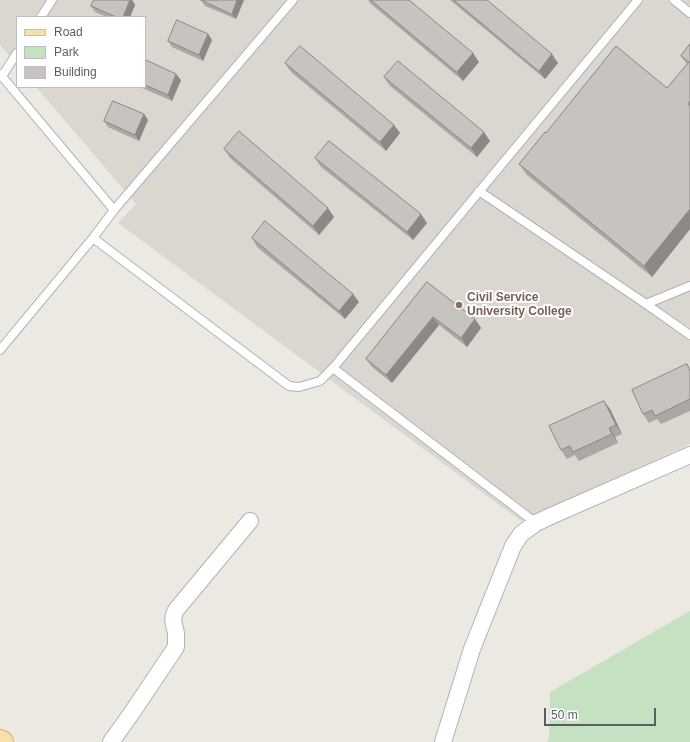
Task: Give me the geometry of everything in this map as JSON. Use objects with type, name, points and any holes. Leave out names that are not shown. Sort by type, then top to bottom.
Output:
[{"type":"street","points":[[443,742],[472,649],[513,546],[521,534],[536,523],[690,455]]},
{"type":"street","points":[[111,742],[176,647],[176,634],[173,616],[176,610],[250,521]]},
{"type":"lane","points":[[42,16],[52,0]]},
{"type":"lane","points":[[0,350],[93,238],[114,210],[293,0]]},
{"type":"lane","points":[[93,238],[289,386],[299,388],[320,381],[333,368],[638,0]]},
{"type":"lane","points":[[674,0],[690,13]]},
{"type":"lane","points":[[16,54],[1,75],[114,210]]},
{"type":"lane","points":[[479,191],[690,335]]},
{"type":"lane","points":[[646,304],[690,286]]},
{"type":"lane","points":[[333,368],[536,523]]},
{"type":"shaded area","name":"Civil Service University College","points":[[0,0],[690,0],[690,444],[521,521],[118,223],[136,204],[37,88],[146,88],[146,16],[16,16],[16,64],[0,45]]},
{"type":"green space","points":[[690,611],[690,742],[547,742],[549,738],[550,692]]},
{"type":"building","points":[[94,0],[130,0],[123,16],[114,16],[91,6]]},
{"type":"building","points":[[201,0],[237,0],[232,14]]},
{"type":"building","points":[[371,0],[409,0],[473,53],[457,72]]},
{"type":"building","points":[[454,0],[487,0],[552,54],[539,71]]},
{"type":"building","points":[[177,20],[208,34],[199,55],[168,41]]},
{"type":"building","points":[[690,44],[690,101],[688,104],[690,106],[690,209],[644,266],[519,164],[616,46],[667,88],[689,62],[681,56]]},
{"type":"building","points":[[300,46],[394,125],[380,142],[285,63]]},
{"type":"building","points":[[146,60],[176,74],[168,95],[146,85]]},
{"type":"building","points":[[398,61],[484,132],[471,148],[384,77]]},
{"type":"building","points":[[113,101],[144,114],[135,135],[104,121]]},
{"type":"building","points":[[239,131],[328,208],[313,226],[224,149]]},
{"type":"building","points":[[329,141],[421,214],[407,232],[315,158]]},
{"type":"building","points":[[265,221],[353,294],[339,311],[252,238]]},
{"type":"building","points":[[427,282],[475,319],[461,338],[433,317],[386,375],[366,359]]},
{"type":"building","points":[[687,364],[690,371],[690,399],[655,416],[652,410],[643,414],[632,390]]},
{"type":"building","points":[[604,401],[616,425],[609,428],[612,434],[573,452],[570,446],[561,450],[549,426]]},
{"type":"place","name":"Civil Service University College","points":[[459,305]]}]
